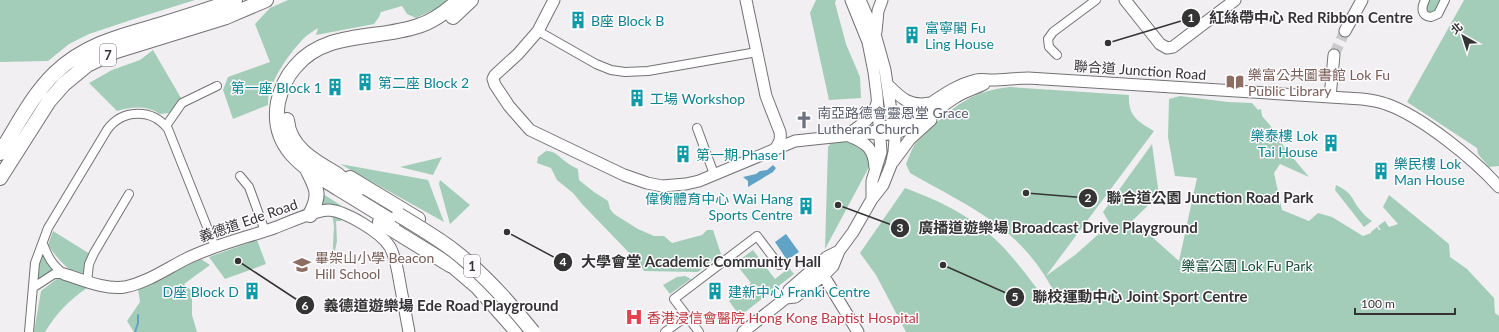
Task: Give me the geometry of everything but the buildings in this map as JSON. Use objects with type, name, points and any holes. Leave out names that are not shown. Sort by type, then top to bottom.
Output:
[{"type":"highway","name":"7","points":[[0,153],[33,99],[46,83],[67,62],[81,53],[113,38],[235,0]]},
{"type":"highway","name":"7","points":[[0,178],[49,101],[64,84],[83,68],[116,52],[226,17],[266,0]]},
{"type":"highway","name":"1","points":[[459,0],[443,13],[426,23],[400,31],[333,42],[314,50],[297,64],[282,88],[278,107],[280,133],[286,148],[295,158],[312,172],[452,249],[503,296],[532,332]]},
{"type":"highway","name":"1","points":[[472,0],[452,18],[429,31],[400,40],[336,50],[316,58],[302,72],[294,83],[288,97],[286,109],[288,128],[293,140],[317,163],[336,175],[463,270],[495,300],[522,332]]},
{"type":"highway","points":[[310,215],[316,202],[317,194],[312,172]]},
{"type":"highway","points":[[312,172],[330,191],[450,264]]},
{"type":"highway","points":[[336,175],[353,178],[434,229],[459,248]]},
{"type":"main road","points":[[538,31],[554,0]]},
{"type":"main road","points":[[746,0],[766,96],[780,132],[781,138],[775,149]]},
{"type":"main road","points":[[743,332],[786,298],[795,297],[821,271],[833,266],[839,251],[853,232],[872,199],[883,185],[891,165],[894,152],[893,129],[884,63],[876,34],[854,0]]},
{"type":"main road","points":[[854,0],[868,42],[877,96],[877,132],[881,152],[872,181],[872,199]]},
{"type":"main road","points":[[876,34],[878,11],[882,0]]},
{"type":"main road","points":[[1125,0],[1160,44],[1168,48],[1171,48],[1235,0]]},
{"type":"main road","points":[[1345,31],[1362,0]]},
{"type":"main road","name":"聯合道 Junction Road","points":[[538,31],[518,54],[495,74],[493,80],[495,85],[509,106],[530,130],[624,175],[647,183],[662,186],[677,186],[693,183],[795,141],[847,136],[893,129],[906,119],[936,106],[966,83],[979,79],[991,80],[1028,78],[1376,101],[1387,104],[1406,113],[1451,144],[1477,164],[1499,187]]},
{"type":"main road","points":[[1330,97],[1334,55]]},
{"type":"main road","points":[[887,84],[899,96],[908,102],[936,106],[931,120],[910,139],[891,165]]},
{"type":"main road","points":[[847,136],[871,116],[877,104],[877,96]]},
{"type":"main road","points":[[780,132],[795,141]]},
{"type":"main road","points":[[847,136],[859,140],[868,147],[874,160],[875,173]]},
{"type":"main road","name":"義德道 Ede Road","points":[[64,274],[104,286],[124,287],[148,279],[215,247],[325,210],[334,211],[343,213],[375,232],[389,244],[397,268],[409,332]]},
{"type":"main road","points":[[516,332],[477,288],[450,264],[459,248],[506,294],[539,332]]},
{"type":"main road","points":[[821,271],[858,332]]},
{"type":"street","points":[[208,9],[221,0]]},
{"type":"street","points":[[1057,55],[1049,47],[1048,39],[1053,32],[1096,0]]},
{"type":"street","points":[[1425,0],[1422,5],[1422,11],[1431,17],[1438,14],[1445,0]]},
{"type":"street","points":[[538,31],[596,64],[611,70],[625,72],[648,71],[757,52]]},
{"type":"street","points":[[166,126],[182,103],[217,86]]},
{"type":"street","points":[[29,332],[35,263],[48,228],[113,123],[126,115],[140,114],[153,117],[166,126],[172,136],[215,247]]},
{"type":"street","points":[[697,128],[714,174]]},
{"type":"street","points":[[240,176],[249,187],[265,231]]},
{"type":"street","points":[[87,282],[90,264],[94,253],[129,194]]},
{"type":"street","points":[[699,332],[674,299],[757,236],[779,265]]},
{"type":"street","name":"義德道 Ede Road","points":[[43,244],[48,257],[55,267],[64,274]]},
{"type":"street","points":[[34,287],[54,274],[64,274]]},
{"type":"street","points":[[665,332],[686,316]]},
{"type":"green space","points":[[0,0],[195,0],[89,34],[69,44],[48,61],[0,62]]},
{"type":"green space","points":[[288,0],[447,0],[437,8],[416,18],[407,14],[402,6],[381,12],[374,24],[316,35],[318,28],[303,39],[291,53],[271,88],[268,105],[233,119],[223,90],[228,77],[270,62],[255,24],[270,8]]},
{"type":"green space","points":[[816,0],[836,0],[835,3],[846,44],[860,77],[861,98],[829,100],[810,13]]},
{"type":"green space","points":[[1429,0],[1441,0],[1434,12],[1431,14],[1426,12],[1426,6]]},
{"type":"green space","points":[[1464,0],[1499,0],[1499,166],[1489,167],[1478,154],[1477,148],[1407,102]]},
{"type":"green space","points":[[153,50],[181,98],[169,113],[160,114],[144,108],[117,111],[89,83],[112,70],[140,60]]},
{"type":"green space","name":"樂富公園 Lok Fu Park","points":[[1010,87],[1129,95],[1132,113],[1138,121],[1154,131],[1046,276],[1075,255],[1110,224],[1103,212],[1152,144],[1159,195],[1133,220],[1179,261],[1197,178],[1175,176],[1168,137],[1169,99],[1180,96],[1228,102],[1252,103],[1258,110],[1261,109],[1262,116],[1275,131],[1284,147],[1309,177],[1280,164],[1274,173],[1282,210],[1309,221],[1318,213],[1332,217],[1363,236],[1371,233],[1377,227],[1381,230],[1378,226],[1385,221],[1389,227],[1398,224],[1383,207],[1389,195],[1449,244],[1450,257],[1467,269],[1494,298],[1495,313],[1499,316],[1499,332],[906,332],[876,275],[860,253],[905,188],[953,209],[985,230],[1017,263],[1050,305],[1058,299],[1035,262],[1014,239],[986,217],[910,173],[906,164],[915,144],[939,120],[957,106],[976,95],[987,91]]},
{"type":"green space","points":[[849,139],[870,154],[869,167],[825,249],[828,147],[832,141]]},
{"type":"green space","points":[[546,151],[555,153],[578,169],[579,180],[608,201],[610,209],[614,214],[638,229],[654,236],[664,236],[672,243],[702,235],[707,230],[713,230],[721,254],[698,272],[644,271],[639,263],[573,193],[557,180],[551,168],[537,163],[538,157]]},
{"type":"green space","points":[[442,157],[433,175],[400,167]]},
{"type":"green space","points":[[340,164],[428,180],[444,222]]},
{"type":"green space","points":[[440,180],[470,205],[450,224],[439,184]]},
{"type":"green space","points":[[1336,185],[1349,194],[1363,213],[1372,221],[1364,227],[1335,190]]},
{"type":"green space","points":[[323,194],[342,206],[321,206]]},
{"type":"green space","points":[[332,214],[342,216],[341,221],[336,221],[337,241],[332,265],[334,226]]},
{"type":"green space","points":[[53,231],[90,254],[85,279],[64,264],[48,245]]},
{"type":"green space","points":[[257,240],[266,264],[225,279],[209,257]]},
{"type":"green space","points":[[753,250],[775,279],[789,268],[794,274],[740,316],[729,301],[751,283],[735,263]]},
{"type":"green space","points":[[42,252],[53,271],[38,281],[37,268]]},
{"type":"green space","points":[[201,259],[210,265],[184,284],[192,291],[192,315],[197,332],[134,332],[127,321],[140,302],[138,289]]},
{"type":"green space","points":[[685,276],[691,279],[670,294],[663,285],[677,277]]},
{"type":"green space","points":[[58,278],[87,288],[74,297],[63,308],[45,332],[34,332],[41,291]]},
{"type":"water","points":[[773,165],[776,168],[773,172],[748,187],[748,181],[743,177],[767,170]]},
{"type":"water","points":[[786,234],[799,252],[787,260],[775,242]]},
{"type":"waterway","points":[[135,332],[138,323],[138,315]]},
{"type":"tunnel","points":[[1334,55],[1345,31]]},
{"type":"place","name":"B座 Block B","points":[[578,20]]},
{"type":"place","name":"富寧閣 Fu Ling House","points":[[912,35]]},
{"type":"place","name":"紅絲帶中心 Red Ribbon Centre","points":[[1108,43]]},
{"type":"place","name":"第二座 Block 2","points":[[365,82]]},
{"type":"place","name":"樂富公共圖書館 Lok Fu Public Library","points":[[1235,82]]},
{"type":"place","name":"第一座 Block 1","points":[[335,87]]},
{"type":"place","name":"工場 Workshop","points":[[637,98]]},
{"type":"place","name":"南亞路德會靈恩堂 Grace Lutheran Church","points":[[804,120]]},
{"type":"place","name":"樂泰樓 Lok Tai House","points":[[1331,143]]},
{"type":"place","name":"第一期 Phase I","points":[[683,154]]},
{"type":"place","name":"樂民樓 Lok Man House","points":[[1381,171]]},
{"type":"place","name":"聯合道公園 Junction Road Park","points":[[1026,193]]},
{"type":"place","name":"廣播道遊樂場 Broadcast Drive Playground","points":[[838,205]]},
{"type":"place","name":"偉衡體育中心 Wai Hang Sports Centre","points":[[806,206]]},
{"type":"place","name":"大學會堂 Academic Community Hall","points":[[507,232]]},
{"type":"place","name":"義德道遊樂場 Ede Road Playground","points":[[238,261]]},
{"type":"place","name":"畢架山小學 Beacon Hill School","points":[[302,265]]},
{"type":"place","name":"聯校運動中心 Joint Sport Centre","points":[[943,265]]},
{"type":"place","name":"D座 Block D","points":[[252,291]]},
{"type":"place","name":"建新中心 Franki Centre","points":[[715,291]]},
{"type":"place","name":"香港浸信會醫院 Hong Kong Baptist Hospital","points":[[634,317]]}]
